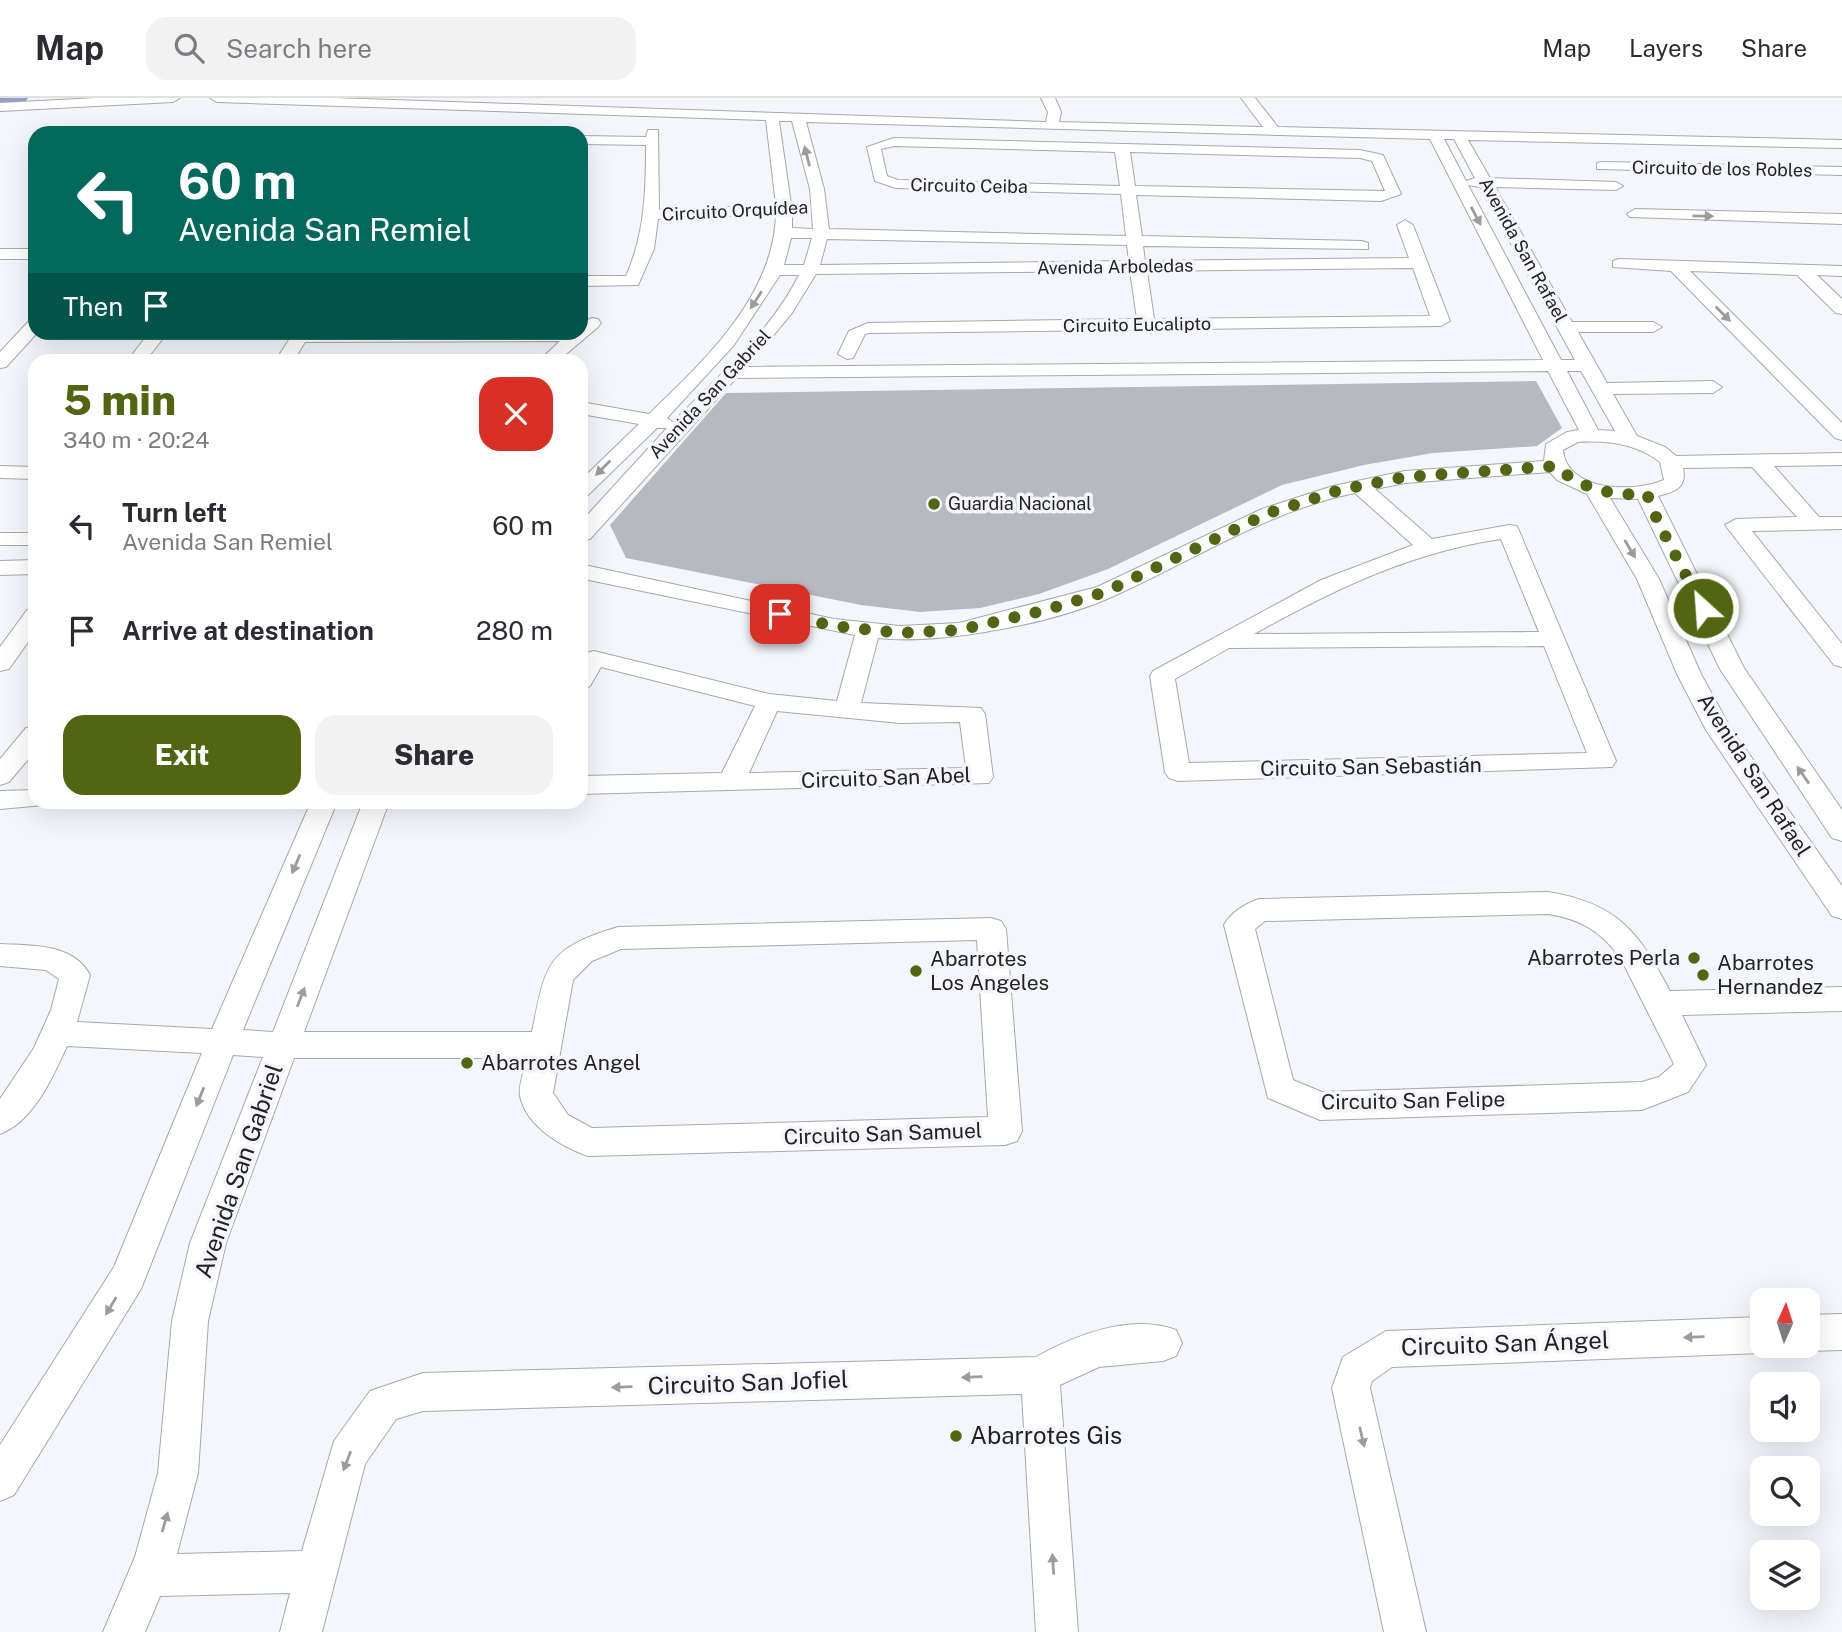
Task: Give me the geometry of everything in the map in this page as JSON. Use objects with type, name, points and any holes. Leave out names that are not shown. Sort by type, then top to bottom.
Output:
[{"type":"street","points":[[0,107],[173,98]]},
{"type":"street","points":[[217,98],[507,103],[772,117],[1050,126],[1842,144]]},
{"type":"street","points":[[1048,98],[1056,118],[1050,126]]},
{"type":"street","points":[[1248,98],[1273,130]]},
{"type":"street","name":"Avenida San Gabriel","points":[[588,484],[730,339],[775,270],[783,233],[772,117]]},
{"type":"street","name":"Avenida San Gabriel","points":[[588,527],[733,373],[774,324],[810,270],[821,232],[818,201],[798,118]]},
{"type":"street","name":"Avenida San Rafael","points":[[1434,134],[1591,435]]},
{"type":"street","name":"Avenida San Rafael","points":[[1458,134],[1629,439]]},
{"type":"street","name":"Circuito Orquídea","points":[[588,140],[653,137],[652,209],[646,249],[632,281],[588,281]]},
{"type":"street","name":"Circuito Ceiba","points":[[894,142],[1360,154],[1378,158],[1394,194],[1381,197],[1128,190],[896,184],[880,178],[874,147],[894,142]]},
{"type":"street","points":[[1122,148],[1146,325]]},
{"type":"street","name":"Circuito de los Robles","points":[[1592,150],[1628,205]]},
{"type":"street","name":"Circuito de los Robles","points":[[1602,166],[1842,171]]},
{"type":"street","name":"Circuito de los Robles","points":[[1459,182],[1485,182],[1628,205],[1842,219]]},
{"type":"street","name":"Circuito Orquídea","points":[[652,209],[818,201]]},
{"type":"street","name":"Circuito Eucalipto","points":[[847,354],[858,331],[868,328],[1146,325],[1443,328],[1405,225]]},
{"type":"street","name":"Avenida Arboledas","points":[[783,233],[1135,240],[1417,255]]},
{"type":"street","points":[[1492,245],[1520,246]]},
{"type":"street","points":[[0,254],[28,254]]},
{"type":"street","name":"Avenida Arboledas","points":[[775,270],[1138,267],[1417,255]]},
{"type":"street","points":[[1619,264],[1842,271]]},
{"type":"street","points":[[1675,265],[1842,435]]},
{"type":"street","points":[[1801,269],[1842,309]]},
{"type":"street","points":[[588,327],[593,323]]},
{"type":"street","points":[[1566,327],[1653,327]]},
{"type":"street","points":[[0,363],[9,344],[28,330]]},
{"type":"street","points":[[142,354],[153,340]]},
{"type":"street","points":[[556,354],[572,340]]},
{"type":"street","points":[[733,373],[1587,365]]},
{"type":"street","points":[[1601,389],[1713,387]]},
{"type":"street","points":[[1814,405],[1842,405]]},
{"type":"street","points":[[588,409],[652,421],[674,433]]},
{"type":"street","points":[[588,425],[637,435],[674,433]]},
{"type":"street","points":[[1574,436],[1629,439],[1647,446],[1671,462],[1676,473],[1674,483],[1664,490],[1647,494],[1595,490],[1567,477],[1556,466],[1552,457],[1553,448],[1574,436]]},
{"type":"street","points":[[1671,462],[1842,459]]},
{"type":"street","points":[[1757,460],[1814,524]]},
{"type":"street","points":[[588,578],[834,626],[900,633],[959,630],[1042,611],[1105,592],[1269,513],[1359,486],[1405,477],[1556,466]]},
{"type":"street","points":[[0,472],[28,473]]},
{"type":"street","points":[[1359,486],[1427,546]]},
{"type":"street","name":"Avenida San Rafael","points":[[1595,490],[1648,579],[1689,674],[1719,730],[1842,908]]},
{"type":"street","name":"Avenida San Rafael","points":[[1647,494],[1658,522],[1732,669],[1842,831]]},
{"type":"street","points":[[1842,523],[1736,525],[1842,660]]},
{"type":"street","name":"Circuito San Sebastián","points":[[1509,531],[1603,761],[1178,772],[1162,676],[1318,590],[1396,555],[1427,546],[1465,535],[1509,531]]},
{"type":"street","points":[[588,538],[594,543],[598,554],[595,566],[588,574]]},
{"type":"street","points":[[0,539],[28,539]]},
{"type":"street","points":[[0,568],[28,567]]},
{"type":"street","points":[[0,664],[28,625]]},
{"type":"street","points":[[847,709],[868,629]]},
{"type":"street","name":"Circuito San Sebastián","points":[[1226,640],[1553,639]]},
{"type":"street","name":"Circuito San Abel","points":[[588,669],[594,658],[769,702],[900,715],[972,714],[980,777],[588,785]]},
{"type":"street","points":[[731,782],[769,702]]},
{"type":"street","points":[[0,776],[28,742]]},
{"type":"street","points":[[0,800],[28,799]]},
{"type":"street","points":[[0,1481],[128,1277],[222,1042],[321,809]]},
{"type":"street","name":"Avenida San Gabriel","points":[[124,1632],[148,1575],[178,1473],[190,1321],[208,1243],[373,809]]},
{"type":"street","name":"Circuito San Felipe","points":[[1548,902],[1577,908],[1609,925],[1623,938],[1660,1003],[1690,1065],[1684,1078],[1667,1090],[1642,1096],[1320,1106],[1279,1088],[1239,925],[1259,910],[1548,902]]},
{"type":"street","name":"Circuito San Samuel","points":[[991,929],[1005,1131],[588,1142],[556,1125],[536,1095],[545,1045],[559,975],[582,953],[618,938],[991,929]]},
{"type":"street","points":[[0,955],[53,959],[75,975],[73,995],[30,1082],[0,1120]]},
{"type":"street","points":[[1660,1003],[1842,999]]},
{"type":"street","points":[[55,1032],[283,1045],[545,1045]]},
{"type":"street","points":[[1820,1333],[1842,1332]]},
{"type":"street","name":"Circuito San Ángel","points":[[1405,1632],[1351,1388],[1356,1370],[1386,1349],[1750,1335]]},
{"type":"street","points":[[1057,1632],[1040,1375],[1077,1354],[1118,1343],[1163,1343]]},
{"type":"street","name":"Circuito San Jofiel","points":[[300,1632],[348,1455],[384,1404],[423,1392],[1040,1375]]},
{"type":"street","points":[[148,1575],[316,1572]]},
{"type":"building","name":"Guardia Nacional","points":[[1536,381],[1562,428],[1537,446],[1433,453],[1364,465],[1282,485],[1108,569],[1039,594],[980,608],[920,612],[861,605],[626,558],[610,525],[726,393]]},
{"type":"waterway","points":[[0,99],[15,98]]},
{"type":"place","name":"Guardia Nacional","points":[[934,504]]},
{"type":"place","name":"Abarrotes Perla","points":[[1694,958]]},
{"type":"place","name":"Abarrotes Los Angeles","points":[[916,971]]},
{"type":"place","name":"Abarrotes Hernandez","points":[[1703,975]]},
{"type":"place","name":"Abarrotes Angel","points":[[467,1063]]},
{"type":"place","name":"Abarrotes Gis","points":[[956,1436]]},
{"type":"route","points":[[780,614],[834,626],[900,633],[959,630],[1042,611],[1105,592],[1269,513],[1340,490],[1405,477],[1556,466],[1567,477],[1595,490],[1627,495],[1647,494],[1658,522],[1703,608]]}]
